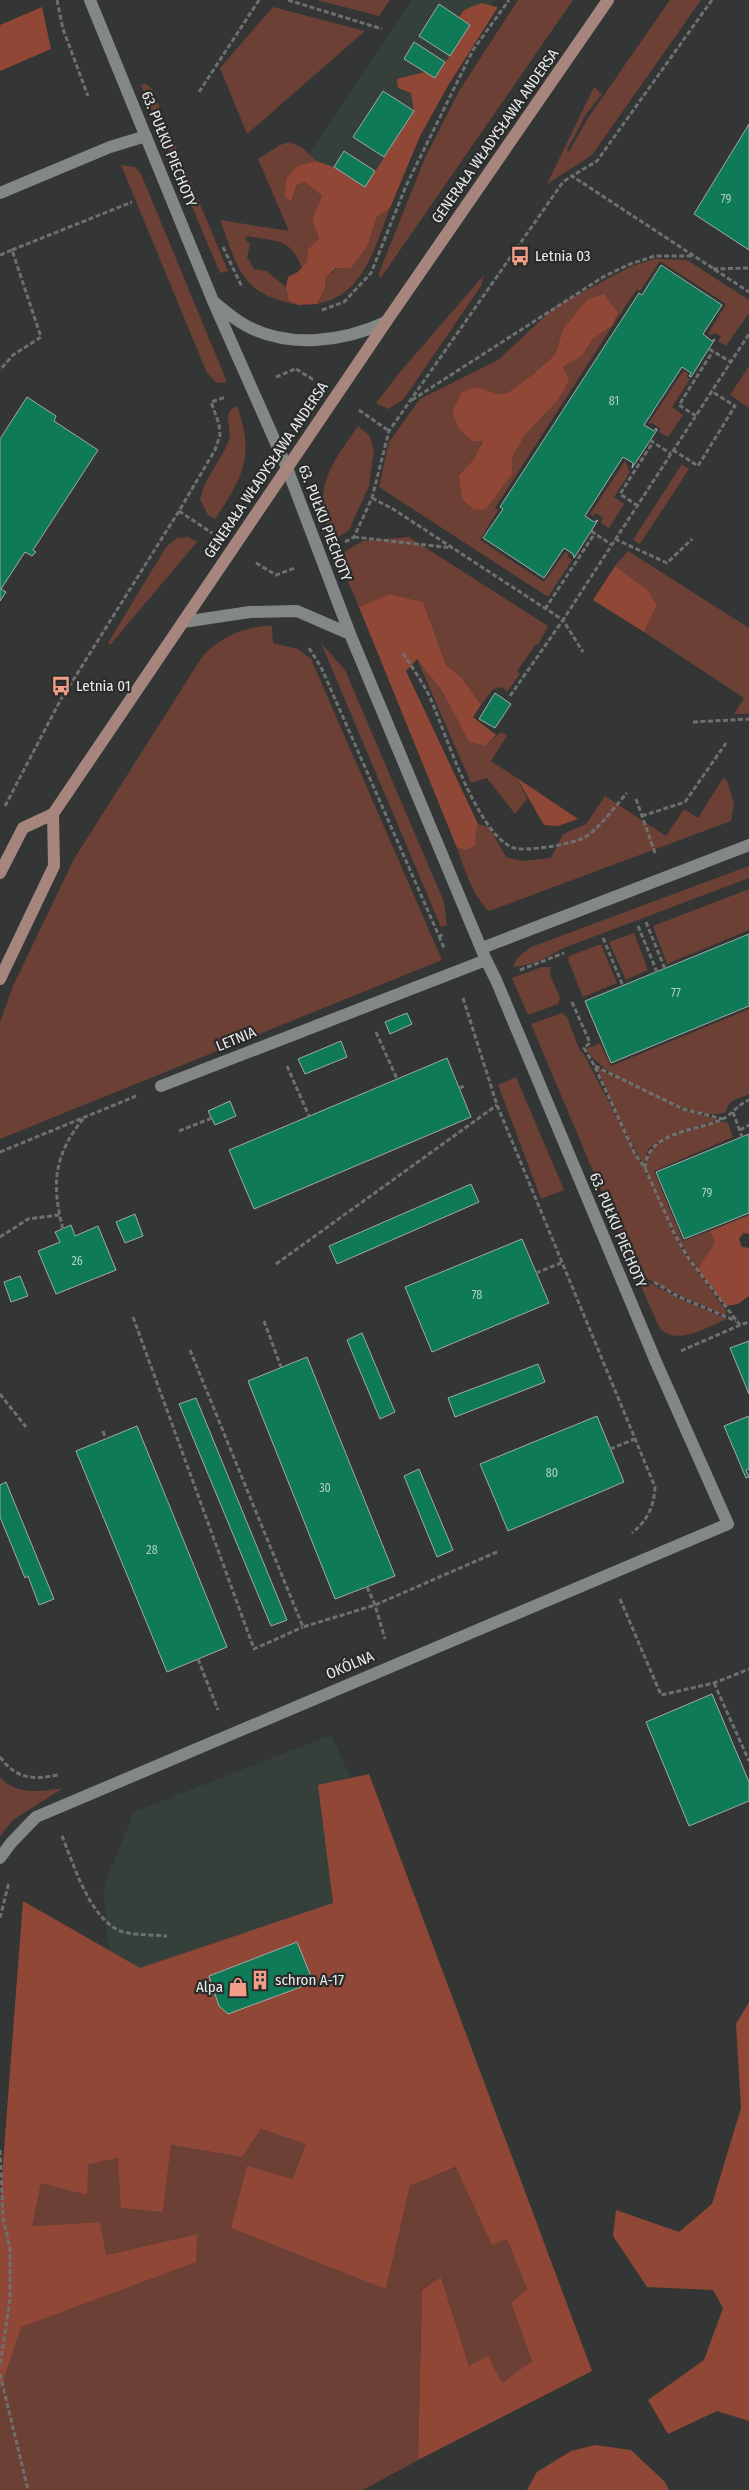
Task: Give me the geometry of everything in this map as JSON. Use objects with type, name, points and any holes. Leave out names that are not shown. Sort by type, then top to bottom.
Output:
[{"type":"main road","name":"GENERAŁA WŁADYSŁAWA ANDERSA","points":[[53,814],[386,322],[608,0]]},
{"type":"main road","points":[[0,873],[23,828],[53,814],[54,866],[0,979]]},
{"type":"street","name":"63. PUŁKU PIECHOTY","points":[[90,0],[213,301],[287,468],[350,634],[471,924],[656,1362],[728,1524]]},
{"type":"street","points":[[0,193],[110,147],[146,136]]},
{"type":"street","points":[[213,301],[245,325],[264,334],[298,340],[345,338],[386,322]]},
{"type":"street","points":[[183,622],[275,611],[297,612],[350,634]]},
{"type":"street","points":[[484,954],[749,845]]},
{"type":"street","name":"LETNIA","points":[[161,1086],[455,972],[484,954]]},
{"type":"street","name":"OKÓLNA","points":[[0,1858],[11,1843],[36,1817],[728,1524]]},
{"type":"path","points":[[57,0],[63,29],[88,96]]},
{"type":"path","points":[[199,92],[259,0]]},
{"type":"path","points":[[288,0],[382,29]]},
{"type":"path","points":[[0,815],[60,701],[179,511],[218,442],[219,424],[212,402],[253,388],[296,368],[302,317],[344,302],[371,274],[406,186],[473,50],[508,0]]},
{"type":"path","points":[[276,575],[321,558],[354,537],[372,498],[389,431],[563,182],[597,161],[712,0]]},
{"type":"path","points":[[572,176],[749,292]]},
{"type":"path","points":[[0,255],[132,202]]},
{"type":"path","points":[[220,238],[239,284],[245,290]]},
{"type":"path","points":[[0,370],[13,354],[41,337],[12,250]]},
{"type":"path","points":[[409,402],[603,278],[630,264],[654,256],[693,256]]},
{"type":"path","points":[[712,269],[749,268]]},
{"type":"path","points":[[510,696],[563,620],[749,334]]},
{"type":"path","points":[[709,349],[731,362]]},
{"type":"path","points":[[696,416],[679,405],[713,351]]},
{"type":"path","points":[[638,506],[620,494],[652,441],[698,466],[735,406],[712,391]]},
{"type":"path","points":[[372,498],[454,548],[563,620],[584,652]]},
{"type":"path","points":[[179,511],[276,575]]},
{"type":"path","points":[[591,531],[612,545]]},
{"type":"path","points":[[545,609],[595,533]]},
{"type":"path","points":[[354,537],[454,548]]},
{"type":"path","points":[[616,539],[667,563],[692,539]]},
{"type":"path","points":[[275,611],[276,575]]},
{"type":"path","points":[[306,643],[321,667],[455,972],[497,1105],[655,1487],[654,1503],[646,1519],[627,1536]]},
{"type":"path","points":[[404,653],[432,700],[455,762],[475,802],[501,838],[511,847],[522,850],[566,845],[585,837],[627,793]]},
{"type":"path","points":[[693,722],[749,720]]},
{"type":"path","points":[[642,816],[685,802],[726,743]]},
{"type":"path","points":[[636,799],[656,857]]},
{"type":"path","points":[[646,922],[665,969]]},
{"type":"path","points":[[439,936],[471,924]]},
{"type":"path","points":[[638,926],[657,972]]},
{"type":"path","points":[[603,938],[623,986]]},
{"type":"path","points":[[496,980],[564,953]]},
{"type":"path","points":[[572,1002],[590,1043],[584,1048],[594,1065],[635,1154],[646,1168],[671,1227],[689,1259],[740,1325]]},
{"type":"path","points":[[365,1006],[397,1079]]},
{"type":"path","points":[[276,1040],[309,1116]]},
{"type":"path","points":[[594,1065],[683,1109],[723,1119]]},
{"type":"path","points":[[0,1152],[161,1086]]},
{"type":"path","points":[[459,1088],[466,1086]]},
{"type":"path","points":[[646,1168],[648,1153],[658,1144],[679,1133],[723,1119],[737,1106],[749,1100]]},
{"type":"path","points":[[276,1264],[497,1105]]},
{"type":"path","points":[[733,1111],[742,1137]]},
{"type":"path","points":[[62,1229],[56,1202],[58,1168],[68,1138],[84,1117]]},
{"type":"path","points":[[179,1131],[212,1118]]},
{"type":"path","points":[[740,1130],[749,1125]]},
{"type":"path","points":[[0,1236],[28,1219],[59,1215]]},
{"type":"path","points":[[613,1259],[677,1296],[737,1321]]},
{"type":"path","points":[[536,1273],[561,1263]]},
{"type":"path","points":[[133,1317],[254,1649],[303,1627],[375,1606],[497,1552]]},
{"type":"path","points":[[264,1321],[281,1367]]},
{"type":"path","points":[[656,1362],[749,1322]]},
{"type":"path","points":[[190,1350],[303,1627]]},
{"type":"path","points":[[0,1394],[26,1427]]},
{"type":"path","points":[[103,1431],[106,1439]]},
{"type":"path","points":[[610,1449],[635,1439]]},
{"type":"path","points":[[609,1573],[661,1695],[714,1683],[749,1669]]},
{"type":"path","points":[[366,1587],[375,1606],[385,1640]]},
{"type":"path","points":[[376,1643],[394,1636]]},
{"type":"path","points":[[198,1659],[218,1710]]},
{"type":"path","points":[[714,1683],[749,1761]]},
{"type":"path","points":[[209,1714],[227,1706]]},
{"type":"path","points":[[0,1757],[10,1770],[25,1778],[47,1778],[66,1773]]},
{"type":"path","points":[[52,1810],[82,1886],[98,1912],[121,1931],[167,1936]]},
{"type":"path","points":[[0,2150],[3,2217],[10,2250],[10,2299],[0,2368]]},
{"type":"path","points":[[0,2374],[28,2490]]},
{"type":"shaded area","points":[[317,0],[390,0],[379,16]]},
{"type":"shaded area","points":[[412,0],[495,0],[364,201],[304,162]]},
{"type":"shaded area","points":[[518,0],[573,0],[380,279],[379,273],[425,158],[459,91]]},
{"type":"shaded area","points":[[670,0],[701,0],[592,155],[547,184],[594,87],[602,94],[586,114],[567,150],[569,152],[588,118]]},
{"type":"shaded area","points":[[481,3],[498,7],[449,84],[420,136],[390,208],[377,217],[368,245],[351,268],[336,268],[326,277],[325,289],[317,304],[299,305],[289,301],[286,287],[288,277],[298,272],[307,262],[308,249],[319,239],[312,219],[322,196],[304,181],[297,185],[291,201],[285,196],[286,179],[297,166],[316,161],[334,167],[365,187],[414,111],[411,93],[398,88],[397,79],[425,72],[435,78],[470,25],[459,17],[464,10]]},
{"type":"shaded area","points":[[42,7],[51,49],[0,71],[0,25]]},
{"type":"shaded area","points":[[273,7],[365,31],[247,134],[220,68]]},
{"type":"shaded area","points":[[146,84],[152,89],[228,271],[220,273],[141,85]]},
{"type":"shaded area","points":[[290,142],[303,148],[316,161],[297,166],[291,200],[298,184],[304,180],[322,196],[312,219],[319,239],[308,249],[307,262],[302,268],[297,258],[287,246],[274,241],[247,236],[245,239],[250,244],[247,257],[254,269],[266,271],[286,287],[289,301],[299,305],[264,294],[244,277],[232,253],[220,220],[289,231],[258,159],[280,145]]},
{"type":"shaded area","points":[[121,165],[135,167],[141,174],[227,382],[217,383],[207,373]]},
{"type":"shaded area","points":[[390,208],[370,259],[355,282],[335,298],[317,304],[325,289],[326,277],[368,245],[377,217]]},
{"type":"shaded area","points":[[655,259],[687,260],[749,300],[749,313],[726,346],[718,341],[721,336],[714,333],[708,334],[726,304],[660,261],[640,291],[637,289],[615,322],[618,313],[563,329],[555,355],[532,375],[509,392],[498,394],[475,388],[452,413],[459,429],[472,441],[483,440],[474,459],[459,475],[512,474],[512,458],[525,435],[558,400],[568,380],[563,367],[582,356],[592,340],[613,325],[495,508],[498,510],[480,540],[544,582],[565,552],[569,554],[567,556],[572,560],[548,597],[379,487],[389,442],[420,399],[498,360],[556,306],[632,266]]},
{"type":"shaded area","points":[[484,275],[481,286],[403,400],[388,409],[376,403],[400,372]]},
{"type":"shaded area","points":[[604,294],[618,313],[613,325],[592,340],[582,356],[563,367],[569,380],[558,400],[525,435],[512,458],[512,474],[486,509],[474,510],[462,498],[459,475],[474,459],[483,441],[472,441],[459,429],[452,413],[461,393],[475,387],[498,394],[509,392],[555,355],[563,329],[587,300]]},
{"type":"shaded area","points":[[749,366],[749,408],[730,395]]},
{"type":"shaded area","points":[[683,371],[688,373],[687,377],[690,379],[672,407],[683,415],[668,437],[659,432],[661,429],[652,423],[648,424]]},
{"type":"shaded area","points":[[237,406],[245,439],[243,466],[233,491],[215,519],[208,515],[200,499],[202,491],[229,440],[229,412]]},
{"type":"shaded area","points":[[358,426],[369,435],[374,449],[369,486],[349,530],[331,542],[323,507],[323,493],[326,480],[338,455]]},
{"type":"shaded area","points":[[625,461],[630,472],[614,497],[624,504],[609,528],[601,523],[603,518],[596,513],[593,516],[590,514]]},
{"type":"shaded area","points":[[682,464],[689,469],[640,544],[633,540]]},
{"type":"shaded area","points":[[188,537],[197,542],[110,645],[108,643],[166,547],[177,538]]},
{"type":"shaded area","points":[[409,537],[548,626],[538,645],[536,644],[517,671],[520,674],[507,692],[502,687],[493,689],[481,705],[461,677],[446,665],[423,602],[389,594],[359,607],[337,556],[363,541]]},
{"type":"shaded area","points":[[628,551],[749,628],[749,714],[734,714],[744,698],[644,632],[657,605],[648,590],[615,566]]},
{"type":"shaded area","points":[[615,566],[648,590],[657,605],[644,632],[593,600]]},
{"type":"shaded area","points":[[389,594],[423,602],[446,665],[461,677],[481,705],[473,717],[496,735],[485,746],[469,742],[442,691],[417,659],[406,671],[478,824],[475,835],[476,844],[467,850],[457,848],[359,607]]},
{"type":"shaded area","points":[[272,626],[273,643],[298,649],[311,659],[442,960],[0,1139],[0,1022],[13,986],[74,859],[202,657],[222,640],[245,630]]},
{"type":"shaded area","points":[[321,643],[345,670],[444,902],[447,925],[441,927]]},
{"type":"shaded area","points":[[417,659],[442,691],[469,742],[485,746],[501,732],[507,736],[491,761],[517,778],[527,799],[515,814],[487,778],[471,783]]},
{"type":"shaded area","points":[[517,778],[578,819],[558,826],[544,825]]},
{"type":"shaded area","points":[[723,778],[727,781],[734,804],[731,821],[489,911],[474,890],[457,848],[467,850],[478,824],[489,827],[506,857],[522,861],[551,858],[563,834],[586,824],[605,796],[666,836],[684,809],[698,818]]},
{"type":"shaded area","points":[[749,866],[749,878],[561,949],[538,961],[513,967],[517,958],[531,947]]},
{"type":"shaded area","points":[[749,889],[749,930],[667,964],[653,926]]},
{"type":"shaded area","points":[[634,933],[648,970],[626,980],[609,942]]},
{"type":"shaded area","points":[[601,944],[617,983],[583,997],[568,960],[569,956]]},
{"type":"shaded area","points":[[542,967],[551,967],[550,975],[560,998],[558,1004],[528,1015],[512,978]]},
{"type":"shaded area","points":[[749,1009],[749,1094],[731,1102],[726,1112],[710,1114],[694,1111],[640,1089],[606,1069],[593,1059],[586,1049],[600,1043],[611,1066]]},
{"type":"shaded area","points":[[562,1013],[567,1017],[580,1051],[582,1051],[644,1169],[674,1235],[688,1259],[727,1312],[724,1315],[636,1273],[531,1024]]},
{"type":"shaded area","points":[[597,1068],[682,1109],[719,1120],[682,1131],[656,1143],[648,1149],[644,1166],[616,1113]]},
{"type":"shaded area","points":[[516,1077],[564,1190],[541,1199],[498,1085]]},
{"type":"shaded area","points":[[719,1121],[728,1123],[733,1137],[654,1171],[683,1241],[710,1231],[715,1241],[698,1270],[659,1204],[648,1176],[646,1162],[652,1149],[666,1138]]},
{"type":"shaded area","points":[[749,1215],[749,1234],[743,1233],[739,1239],[742,1247],[749,1248],[749,1296],[738,1304],[726,1306],[698,1270],[715,1241],[710,1231]]},
{"type":"shaded area","points":[[636,1275],[676,1297],[727,1319],[693,1333],[676,1336],[668,1334],[660,1329]]},
{"type":"shaded area","points":[[331,1735],[469,2042],[117,2036],[103,1888],[134,1812]]},
{"type":"shaded area","points":[[369,1774],[592,2371],[418,2460],[422,2290],[441,2277],[469,2366],[488,2356],[502,2383],[532,2361],[511,2303],[527,2289],[507,2239],[492,2245],[456,2167],[410,2186],[386,2289],[231,2228],[247,2166],[293,2179],[306,2144],[261,2129],[242,2157],[171,2145],[163,2212],[121,2208],[118,2158],[88,2164],[87,2195],[41,2183],[32,2226],[100,2222],[106,2255],[197,2234],[196,2262],[21,2327],[0,2390],[0,2202],[23,1901],[140,1968],[333,1903],[318,1785]]},
{"type":"shaded area","points":[[0,1777],[6,1783],[21,1790],[38,1791],[63,1788],[13,1820],[0,1836]]},
{"type":"shaded area","points":[[749,2002],[749,2421],[717,2411],[668,2434],[648,2400],[704,2360],[723,2308],[713,2290],[647,2287],[613,2236],[616,2210],[679,2232],[712,2204],[741,2108],[736,2024]]},
{"type":"shaded area","points":[[261,2129],[307,2144],[293,2179],[386,2289],[410,2186],[457,2167],[492,2244],[507,2238],[527,2289],[511,2303],[532,2361],[502,2384],[469,2366],[441,2277],[422,2290],[418,2460],[363,2490],[0,2490],[0,2319],[197,2234],[105,2255],[100,2222],[31,2226],[41,2183],[88,2163],[118,2158],[163,2212],[171,2145],[242,2157]]},
{"type":"shaded area","points":[[595,2445],[631,2450],[665,2482],[669,2490],[527,2490],[537,2472],[571,2451]]},
{"type":"building","points":[[439,4],[470,25],[450,56],[419,36]]},
{"type":"building","points":[[414,42],[445,62],[435,78],[404,59]]},
{"type":"building","points":[[383,91],[414,111],[384,157],[353,137]]},
{"type":"building","points":[[749,124],[749,250],[694,214]]},
{"type":"building","points":[[344,151],[375,171],[365,187],[334,167]]},
{"type":"building","points":[[661,265],[722,305],[703,334],[712,341],[715,339],[691,377],[689,376],[691,373],[682,367],[644,425],[654,431],[656,428],[657,430],[632,468],[633,463],[623,457],[585,516],[594,522],[598,520],[574,558],[573,554],[564,548],[544,578],[483,538],[503,509],[500,507],[639,293],[642,295]]},
{"type":"building","points":[[27,397],[56,416],[54,421],[98,450],[33,550],[36,552],[32,556],[25,552],[1,589],[6,592],[0,601],[0,439]]},
{"type":"building","points":[[495,693],[511,704],[495,728],[479,719]]},
{"type":"building","points":[[749,934],[749,1006],[611,1063],[585,1001]]},
{"type":"building","points":[[407,1013],[412,1024],[390,1034],[385,1022]]},
{"type":"building","points":[[341,1041],[347,1057],[305,1074],[298,1059]]},
{"type":"building","points":[[447,1058],[471,1117],[254,1209],[229,1150]]},
{"type":"building","points":[[230,1101],[236,1116],[215,1125],[208,1111]]},
{"type":"building","points":[[749,1134],[749,1213],[684,1239],[656,1172]]},
{"type":"building","points":[[471,1184],[479,1202],[337,1264],[329,1246]]},
{"type":"building","points":[[135,1214],[143,1236],[125,1243],[116,1222]]},
{"type":"building","points":[[71,1225],[75,1236],[98,1226],[116,1270],[56,1294],[38,1251],[60,1242],[55,1232]]},
{"type":"building","points":[[522,1239],[549,1303],[432,1352],[405,1287]]},
{"type":"building","points":[[20,1276],[28,1296],[11,1302],[4,1282]]},
{"type":"building","points":[[362,1333],[395,1412],[380,1419],[347,1340]]},
{"type":"building","points":[[749,1341],[749,1394],[730,1348]]},
{"type":"building","points":[[307,1357],[395,1576],[335,1599],[248,1381]]},
{"type":"building","points":[[538,1364],[545,1382],[455,1417],[448,1398]]},
{"type":"building","points":[[196,1398],[287,1620],[271,1626],[179,1404]]},
{"type":"building","points":[[597,1416],[624,1482],[508,1531],[480,1464]]},
{"type":"building","points":[[749,1416],[749,1469],[746,1470],[749,1477],[746,1478],[724,1426]]},
{"type":"building","points":[[137,1426],[227,1647],[167,1672],[76,1451]]},
{"type":"building","points":[[419,1469],[453,1550],[437,1557],[404,1476]]},
{"type":"building","points":[[6,1482],[54,1599],[39,1605],[28,1576],[25,1578],[0,1517],[0,1485]]},
{"type":"building","points":[[712,1694],[749,1782],[749,1801],[689,1826],[646,1722]]},
{"type":"building","name":"schron A-17","points":[[297,1942],[310,1974],[309,1984],[228,2014],[219,2006],[209,1976]]},
{"type":"place","name":"Letnia 03","points":[[520,256]]},
{"type":"place","name":"Letnia 01","points":[[61,686]]},
{"type":"place","name":"schron A-17","points":[[260,1980]]},
{"type":"place","name":"Alpa","points":[[238,1987]]}]
